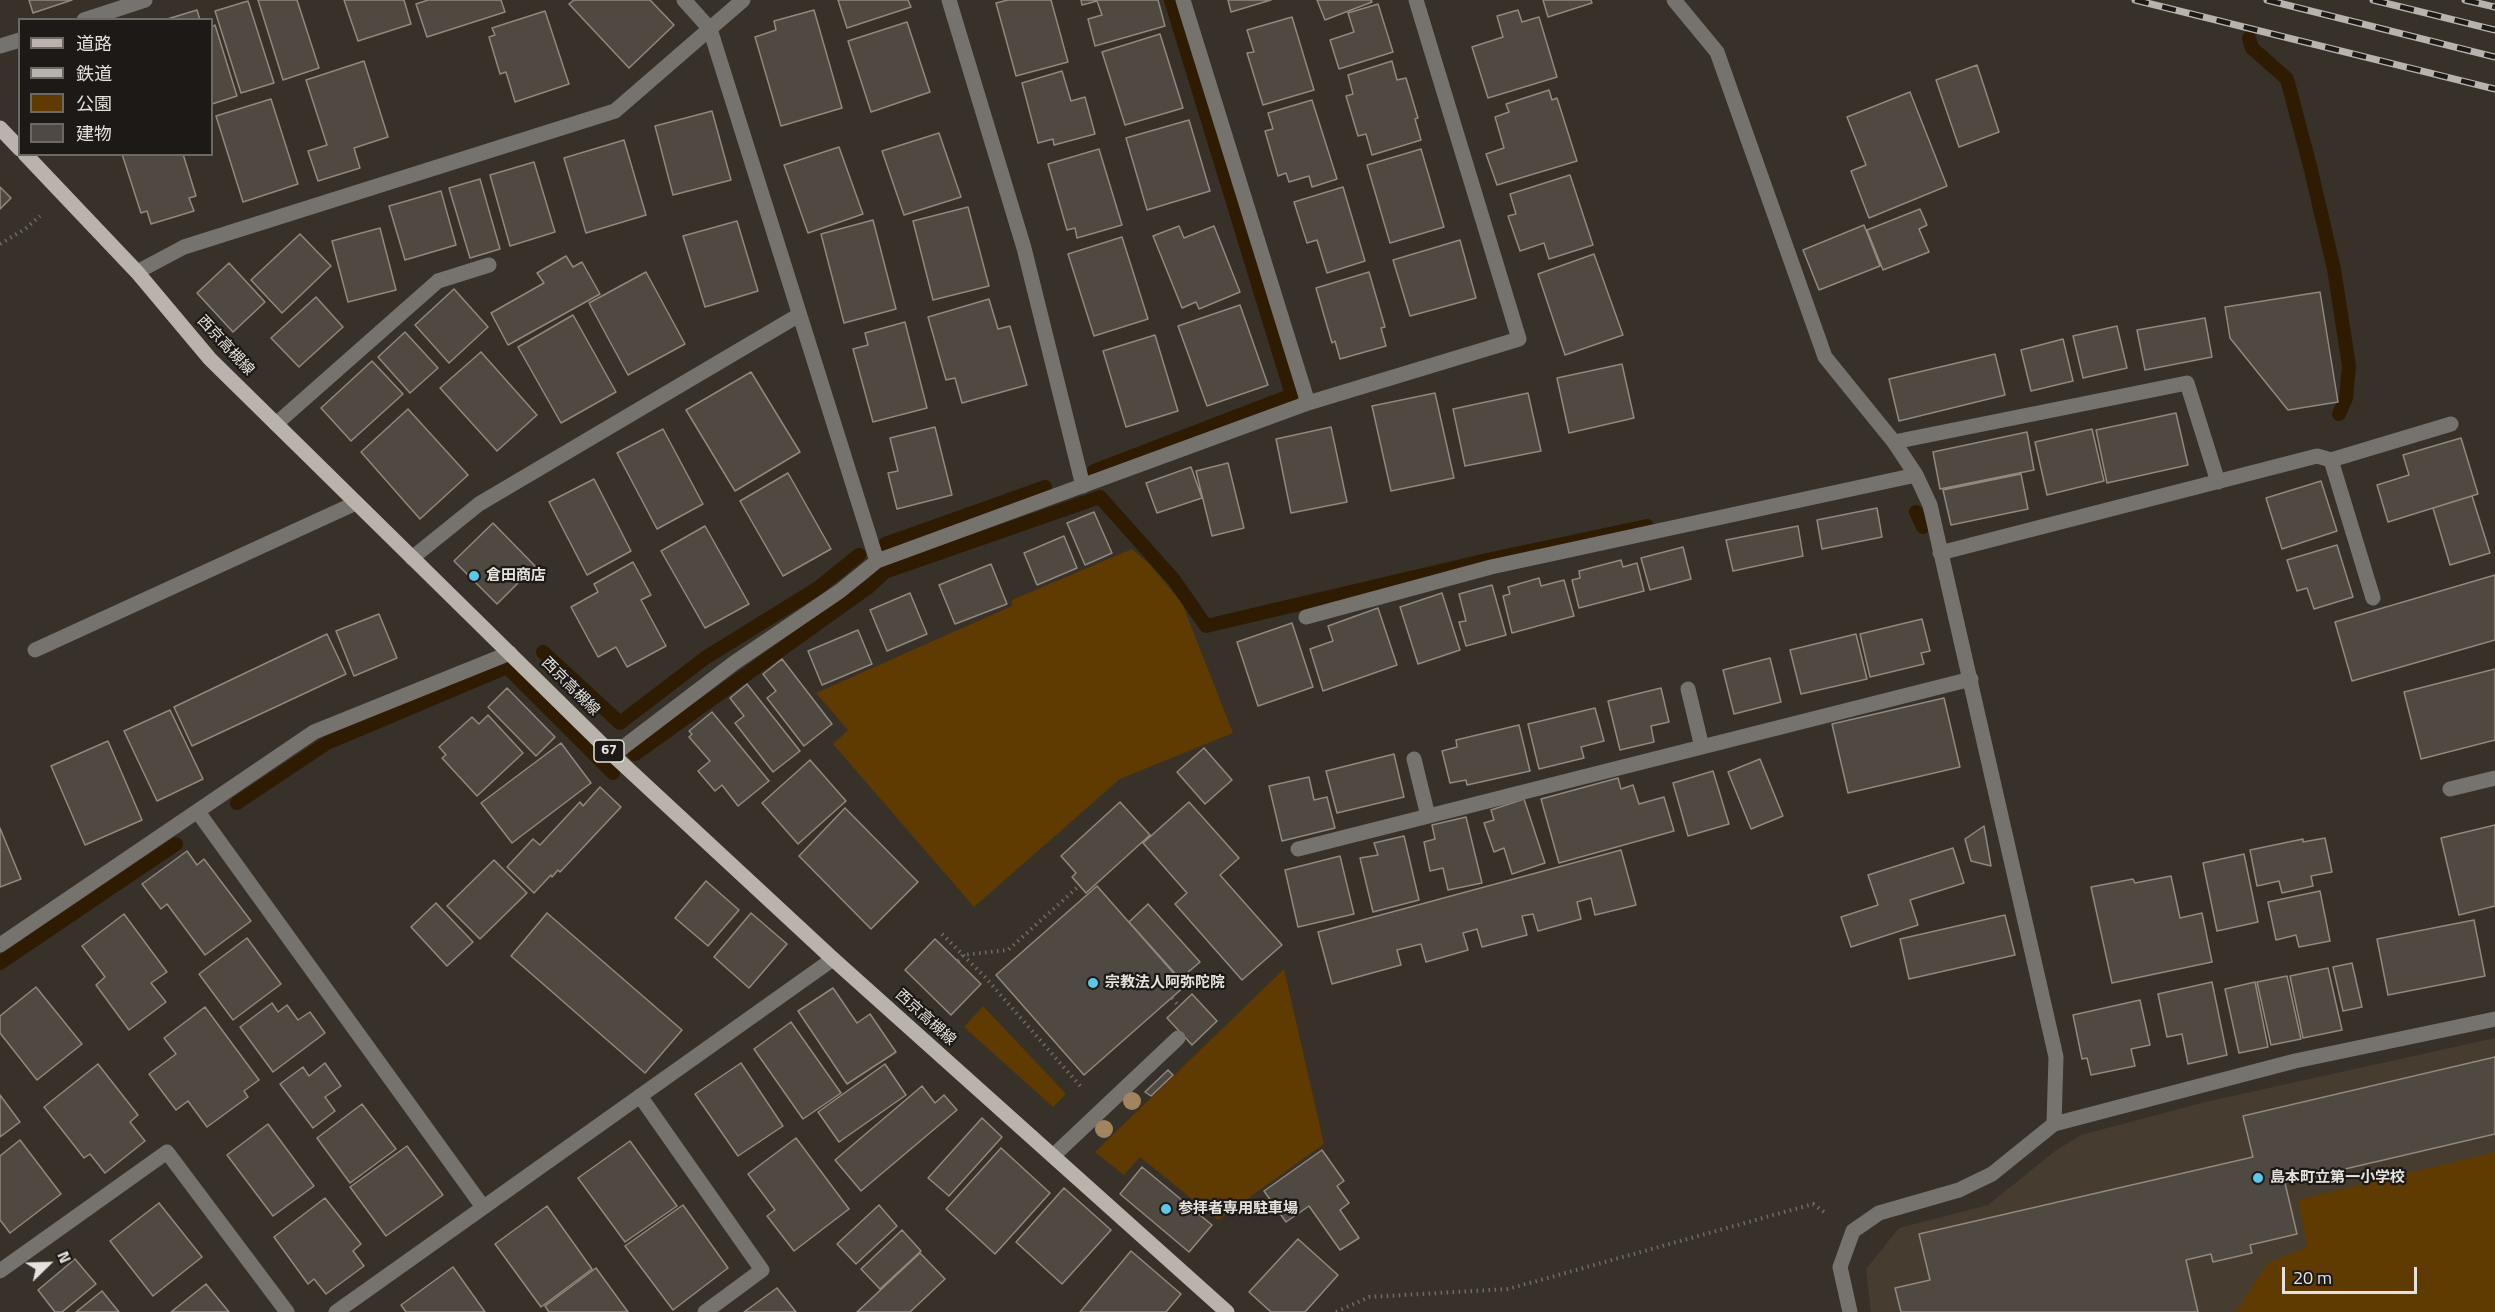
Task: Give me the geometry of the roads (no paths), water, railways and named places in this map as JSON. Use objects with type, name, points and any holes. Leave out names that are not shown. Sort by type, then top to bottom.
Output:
[{"type":"main road","points":[[0,128],[18,147]]},
{"type":"main road","name":"西京高槻線","points":[[27,156],[136,272],[210,359],[613,755],[833,959],[1227,1312]]},
{"type":"street","points":[[90,18],[145,0]]},
{"type":"street","points":[[684,0],[710,29],[877,561]]},
{"type":"street","points":[[136,272],[184,247],[615,111],[743,0]]},
{"type":"street","points":[[949,0],[1024,248],[1083,486]]},
{"type":"street","points":[[1183,0],[1308,404]]},
{"type":"street","points":[[613,755],[734,663],[840,591],[877,561],[1308,404],[1520,339],[1416,0]]},
{"type":"street","points":[[1674,0],[1717,51],[1825,357],[1894,442],[1916,475],[1930,505],[2056,1056],[2054,1124]]},
{"type":"street","points":[[0,46],[18,41]]},
{"type":"street","points":[[276,424],[438,281],[489,265]]},
{"type":"street","points":[[412,558],[479,504],[799,315]]},
{"type":"street","points":[[1894,442],[2187,383],[2218,482]]},
{"type":"street","points":[[1940,553],[2317,456],[2331,460],[2451,424]]},
{"type":"street","points":[[2331,460],[2373,598]]},
{"type":"street","points":[[1306,617],[1491,567],[1916,475]]},
{"type":"street","points":[[35,650],[356,503]]},
{"type":"street","points":[[0,945],[314,732],[510,653]]},
{"type":"street","points":[[1298,849],[1971,680]]},
{"type":"street","points":[[1688,689],[1702,747]]},
{"type":"street","points":[[1414,759],[1428,816]]},
{"type":"street","points":[[2450,789],[2495,778]]},
{"type":"street","points":[[198,812],[483,1206]]},
{"type":"street","points":[[336,1312],[833,959]]},
{"type":"street","points":[[1850,1312],[1840,1266],[1853,1232],[1879,1213],[1959,1190],[1992,1174],[2054,1124],[2295,1061],[2495,1019]]},
{"type":"street","points":[[1053,1156],[1178,1038]]},
{"type":"street","points":[[640,1096],[762,1270],[705,1312]]},
{"type":"street","points":[[0,1270],[167,1152],[287,1312]]},
{"type":"waterway","points":[[1094,471],[1292,395],[1171,0]]},
{"type":"waterway","points":[[2249,38],[2252,48],[2287,79],[2310,166],[2334,269],[2349,366],[2346,398],[2339,414]]},
{"type":"waterway","points":[[885,544],[1045,487]]},
{"type":"waterway","points":[[635,754],[870,586],[885,572],[1100,497],[1174,580],[1206,626],[1487,560],[1647,526]]},
{"type":"waterway","points":[[1916,512],[1923,527]]},
{"type":"waterway","points":[[543,652],[620,723],[705,658],[818,588],[859,555]]},
{"type":"waterway","points":[[237,803],[327,743],[507,667],[613,773]]},
{"type":"waterway","points":[[0,963],[176,844]]},
{"type":"railway","points":[[2135,0],[2495,89]]},
{"type":"railway","points":[[2267,0],[2495,57]]},
{"type":"railway","points":[[2373,0],[2495,30]]},
{"type":"railway","points":[[2465,0],[2495,7]]},
{"type":"place","name":"倉田商店","points":[[474,576]]},
{"type":"place","name":"宗教法人阿弥陀院","points":[[1093,983]]},
{"type":"place","name":"島本町立第一小学校","points":[[2258,1178]]},
{"type":"place","name":"参拝者専用駐車場","points":[[1166,1209]]}]
